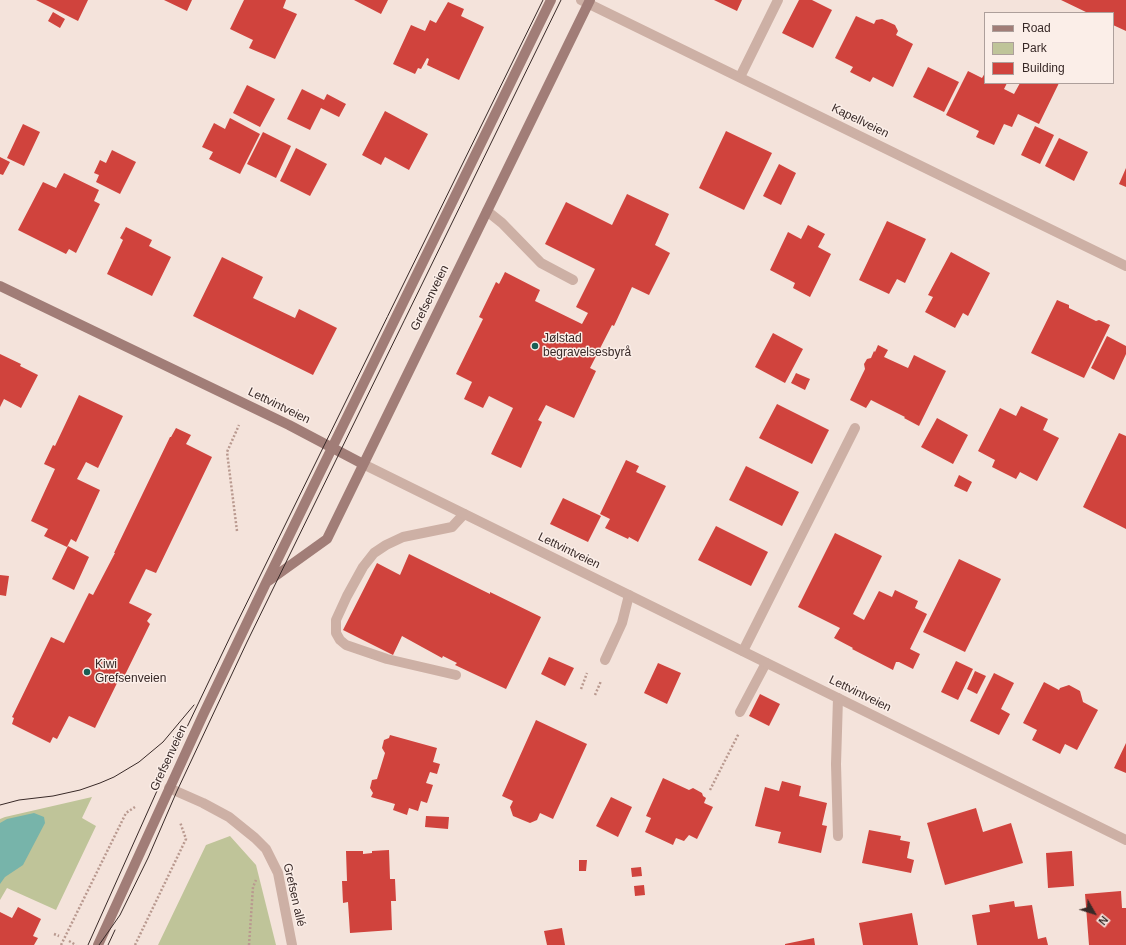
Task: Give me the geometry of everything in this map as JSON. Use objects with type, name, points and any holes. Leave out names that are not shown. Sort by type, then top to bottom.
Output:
[{"type":"main road","name":"Grefsenveien","points":[[98,945],[169,788],[266,583],[551,0]]},
{"type":"main road","name":"Grefsenveien","points":[[266,583],[327,539],[487,212],[587,1]]},
{"type":"main road","name":"Lettvintveien","points":[[0,286],[262,412],[363,464]]},
{"type":"street","points":[[740,77],[778,0]]},
{"type":"street","name":"Kapellveien","points":[[587,1],[1126,266]]},
{"type":"street","points":[[487,212],[502,223],[541,263],[573,280]]},
{"type":"street","points":[[743,652],[855,428]]},
{"type":"street","name":"Lettvintveien","points":[[363,464],[1126,840]]},
{"type":"street","points":[[456,674],[387,659],[346,645],[340,640],[336,633],[336,620],[363,567],[374,553],[386,545],[403,537],[452,527],[464,514]]},
{"type":"street","points":[[605,660],[622,623],[629,595]]},
{"type":"street","points":[[740,712],[766,663]]},
{"type":"street","points":[[838,698],[836,764],[838,836]]},
{"type":"street","name":"Grefsen allé","points":[[169,788],[216,810],[240,824],[266,850],[278,873],[292,945]]},
{"type":"path","points":[[237,531],[226,452],[240,423]]},
{"type":"path","points":[[581,689],[589,669]]},
{"type":"path","points":[[710,790],[739,733]]},
{"type":"path","points":[[61,945],[126,812],[169,788],[186,839],[135,945]]},
{"type":"path","points":[[248,945],[253,887],[258,874],[271,858]]},
{"type":"path","points":[[54,934],[59,936]]},
{"type":"path","points":[[69,941],[76,945]]},
{"type":"green space","points":[[92,797],[82,818],[96,826],[56,910],[7,888],[0,900],[0,819]]},
{"type":"green space","points":[[230,836],[256,865],[276,945],[158,945],[206,845]]},
{"type":"water","points":[[34,813],[44,817],[45,823],[23,865],[5,877],[0,884],[0,823],[7,819]]},
{"type":"building","points":[[36,0],[88,0],[78,21]]},
{"type":"building","points":[[164,0],[192,0],[187,11]]},
{"type":"building","points":[[244,0],[286,0],[283,8],[297,14],[275,59],[249,48],[253,40],[230,29]]},
{"type":"building","points":[[354,0],[388,0],[381,14]]},
{"type":"building","points":[[714,0],[742,0],[737,11]]},
{"type":"building","points":[[799,0],[812,0],[832,10],[813,48],[782,33]]},
{"type":"building","points":[[1061,0],[1126,0],[1126,31],[1114,25],[1114,12],[1086,12]]},
{"type":"building","points":[[448,2],[464,9],[461,16],[484,27],[459,80],[427,65],[429,59],[427,58],[421,69],[418,68],[415,74],[393,64],[411,25],[425,31],[430,20],[436,23]]},
{"type":"building","points":[[53,12],[65,19],[60,28],[48,21]]},
{"type":"building","points":[[856,16],[874,24],[876,20],[882,19],[895,25],[898,31],[896,35],[913,44],[893,87],[873,77],[870,82],[850,72],[853,67],[835,58]]},
{"type":"building","points":[[928,67],[959,82],[944,112],[913,97]]},
{"type":"building","points":[[968,71],[982,78],[984,75],[984,84],[1006,84],[1004,89],[1014,94],[1019,84],[1059,84],[1039,124],[1018,114],[1012,127],[1004,124],[994,145],[976,137],[979,131],[946,115]]},
{"type":"building","points":[[247,85],[275,99],[260,127],[233,113]]},
{"type":"building","points":[[302,89],[324,100],[327,94],[346,104],[339,117],[321,108],[310,130],[287,119]]},
{"type":"building","points":[[385,111],[428,134],[409,170],[385,157],[381,165],[362,155]]},
{"type":"building","points":[[230,118],[260,134],[240,174],[209,159],[213,152],[202,147],[214,123],[225,129]]},
{"type":"building","points":[[23,124],[40,132],[24,166],[7,158]]},
{"type":"building","points":[[1035,126],[1054,135],[1040,164],[1021,155]]},
{"type":"building","points":[[726,131],[772,153],[744,210],[699,188]]},
{"type":"building","points":[[263,132],[291,146],[276,178],[247,164]]},
{"type":"building","points":[[1059,138],[1088,152],[1074,181],[1045,166]]},
{"type":"building","points":[[296,148],[327,164],[310,196],[280,181]]},
{"type":"building","points":[[112,150],[136,162],[120,194],[96,182],[99,175],[94,173],[100,160],[106,163]]},
{"type":"building","points":[[0,157],[10,162],[3,175],[0,174]]},
{"type":"building","points":[[779,164],[796,173],[781,205],[763,196]]},
{"type":"building","points":[[1126,168],[1126,187],[1119,184]]},
{"type":"building","points":[[64,173],[99,190],[94,201],[100,204],[76,253],[69,249],[66,254],[18,230],[43,182],[56,188]]},
{"type":"building","points":[[627,194],[669,214],[655,245],[670,253],[649,295],[632,287],[614,326],[612,325],[590,368],[596,371],[574,418],[546,405],[538,420],[542,422],[521,468],[491,454],[513,408],[489,396],[483,408],[464,399],[472,382],[456,374],[483,319],[479,317],[496,282],[499,284],[505,272],[540,290],[535,301],[582,324],[588,313],[576,307],[595,269],[545,244],[566,202],[612,225]]},
{"type":"building","points":[[887,221],[926,239],[905,283],[897,279],[889,294],[859,280]]},
{"type":"building","points":[[808,225],[825,234],[818,247],[831,254],[810,297],[793,288],[795,283],[770,270],[788,232],[801,239]]},
{"type":"building","points":[[126,227],[152,240],[149,246],[171,257],[152,296],[107,274],[123,240],[120,238]]},
{"type":"building","points":[[951,252],[990,273],[968,316],[963,313],[955,328],[925,312],[933,297],[928,295]]},
{"type":"building","points":[[222,257],[263,277],[253,298],[295,318],[299,309],[337,328],[313,375],[193,316]]},
{"type":"building","points":[[1057,300],[1069,305],[1069,308],[1096,321],[1099,320],[1110,325],[1084,378],[1031,353]]},
{"type":"building","points":[[773,333],[803,349],[785,383],[755,367]]},
{"type":"building","points":[[1107,336],[1126,346],[1126,354],[1114,380],[1091,368]]},
{"type":"building","points":[[878,345],[888,350],[884,357],[908,368],[914,355],[946,371],[919,426],[904,418],[905,417],[871,400],[866,408],[850,400],[865,369],[864,364],[867,359],[871,358]]},
{"type":"building","points":[[0,354],[21,364],[20,366],[38,375],[21,408],[4,399],[0,407]]},
{"type":"building","points":[[796,373],[810,379],[805,390],[791,383]]},
{"type":"building","points":[[79,395],[123,416],[98,468],[86,462],[77,479],[100,490],[76,542],[71,539],[67,547],[44,536],[48,529],[31,521],[55,469],[44,464],[53,445],[55,446]]},
{"type":"building","points":[[777,404],[829,430],[812,464],[759,438]]},
{"type":"building","points":[[1021,406],[1048,419],[1043,430],[1059,438],[1037,481],[1020,472],[1016,479],[992,467],[995,460],[978,451],[1000,408],[1016,416]]},
{"type":"building","points":[[937,418],[968,435],[953,464],[921,447]]},
{"type":"building","points":[[176,428],[191,435],[186,444],[212,457],[156,573],[146,569],[129,603],[152,614],[147,621],[150,624],[122,681],[119,679],[95,728],[69,716],[57,739],[53,737],[50,743],[12,724],[14,718],[12,717],[51,637],[64,643],[89,593],[93,595],[115,553],[170,437]]},
{"type":"building","points":[[1119,433],[1126,436],[1126,529],[1083,507]]},
{"type":"building","points":[[626,460],[639,466],[636,472],[666,486],[638,542],[605,528],[610,519],[600,514]]},
{"type":"building","points":[[746,466],[799,492],[782,526],[729,500]]},
{"type":"building","points":[[959,475],[972,482],[967,492],[954,486]]},
{"type":"building","points":[[563,498],[601,516],[588,542],[550,524]]},
{"type":"building","points":[[716,526],[768,552],[751,586],[698,560]]},
{"type":"building","points":[[835,533],[882,556],[853,614],[864,620],[879,591],[892,597],[895,590],[918,601],[915,608],[927,614],[910,649],[920,654],[913,669],[896,662],[893,670],[852,649],[853,648],[834,638],[840,628],[798,607]]},
{"type":"building","points":[[68,546],[89,557],[74,590],[52,579]]},
{"type":"building","points":[[409,554],[490,594],[490,592],[541,617],[506,689],[455,665],[457,663],[443,656],[442,658],[402,636],[393,655],[343,630],[377,563],[400,575]]},
{"type":"building","points":[[959,559],[1001,579],[965,652],[923,632]]},
{"type":"building","points":[[0,575],[9,576],[6,596],[0,595]]},
{"type":"building","points":[[549,657],[574,668],[565,686],[541,674]]},
{"type":"building","points":[[956,661],[973,669],[958,700],[941,692]]},
{"type":"building","points":[[658,663],[681,673],[667,704],[644,693]]},
{"type":"building","points":[[975,671],[986,676],[977,694],[967,689]]},
{"type":"building","points":[[994,673],[1014,683],[1001,709],[1010,714],[999,735],[970,721]]},
{"type":"building","points":[[1044,682],[1059,690],[1060,688],[1069,685],[1080,691],[1083,702],[1098,710],[1077,750],[1065,744],[1060,754],[1032,740],[1037,730],[1023,723]]},
{"type":"building","points":[[760,694],[780,704],[769,726],[749,716]]},
{"type":"building","points":[[536,720],[587,744],[553,819],[540,813],[537,820],[530,823],[513,816],[510,807],[513,801],[502,796]]},
{"type":"building","points":[[390,735],[437,748],[433,762],[440,764],[437,774],[430,772],[426,783],[433,785],[427,803],[421,801],[418,811],[409,808],[407,815],[393,810],[395,804],[371,797],[373,793],[370,788],[372,780],[377,779],[385,753],[382,748],[384,740],[389,738]]},
{"type":"building","points":[[1126,743],[1126,773],[1114,768]]},
{"type":"building","points":[[663,778],[689,790],[693,788],[702,793],[706,798],[704,803],[713,807],[697,839],[689,835],[684,841],[676,838],[673,845],[645,832],[651,818],[646,816]]},
{"type":"building","points":[[782,781],[801,786],[799,796],[827,803],[822,825],[827,826],[821,853],[778,843],[781,832],[755,826],[765,787],[779,791]]},
{"type":"building","points":[[611,797],[632,807],[618,837],[596,826]]},
{"type":"building","points":[[976,808],[983,832],[1011,823],[1023,863],[945,885],[927,823]]},
{"type":"building","points":[[426,816],[449,817],[448,829],[425,827]]},
{"type":"building","points":[[869,830],[901,836],[900,840],[910,842],[907,858],[914,860],[911,873],[862,863]]},
{"type":"building","points":[[389,850],[390,879],[395,879],[396,901],[391,901],[392,930],[350,933],[348,902],[343,903],[342,881],[347,881],[346,851],[363,851],[363,854],[372,853],[372,851]]},
{"type":"building","points":[[1072,851],[1074,886],[1048,888],[1046,853]]},
{"type":"building","points":[[579,860],[587,860],[586,871],[579,871]]},
{"type":"building","points":[[641,867],[642,876],[632,877],[631,868]]},
{"type":"building","points":[[644,885],[645,895],[635,896],[634,886]]},
{"type":"building","points":[[1121,891],[1122,908],[1126,908],[1126,945],[1089,945],[1085,894]]},
{"type":"building","points":[[1014,901],[1015,907],[1032,905],[1038,939],[1046,937],[1048,945],[977,945],[972,915],[990,912],[989,905]]},
{"type":"building","points":[[18,907],[41,919],[33,936],[38,938],[34,945],[0,945],[0,912],[12,918]]},
{"type":"building","points":[[912,913],[918,945],[863,945],[859,923]]},
{"type":"building","points":[[562,928],[565,945],[547,945],[544,931]]},
{"type":"building","points":[[814,938],[815,945],[785,945],[785,944]]},
{"type":"tram line","points":[[88,945],[165,773],[232,633],[543,0]]},
{"type":"tram line","points":[[99,945],[120,915],[148,858],[177,791],[247,642],[561,0]]},
{"type":"tram line","points":[[0,805],[19,800],[53,796],[80,790],[114,777],[139,762],[163,742],[194,705]]},
{"type":"tram line","points":[[108,945],[115,930]]},
{"type":"place","name":"Jølstad begravelsesbyrå","points":[[535,346]]},
{"type":"place","name":"Kiwi Grefsenveien","points":[[87,672]]}]
